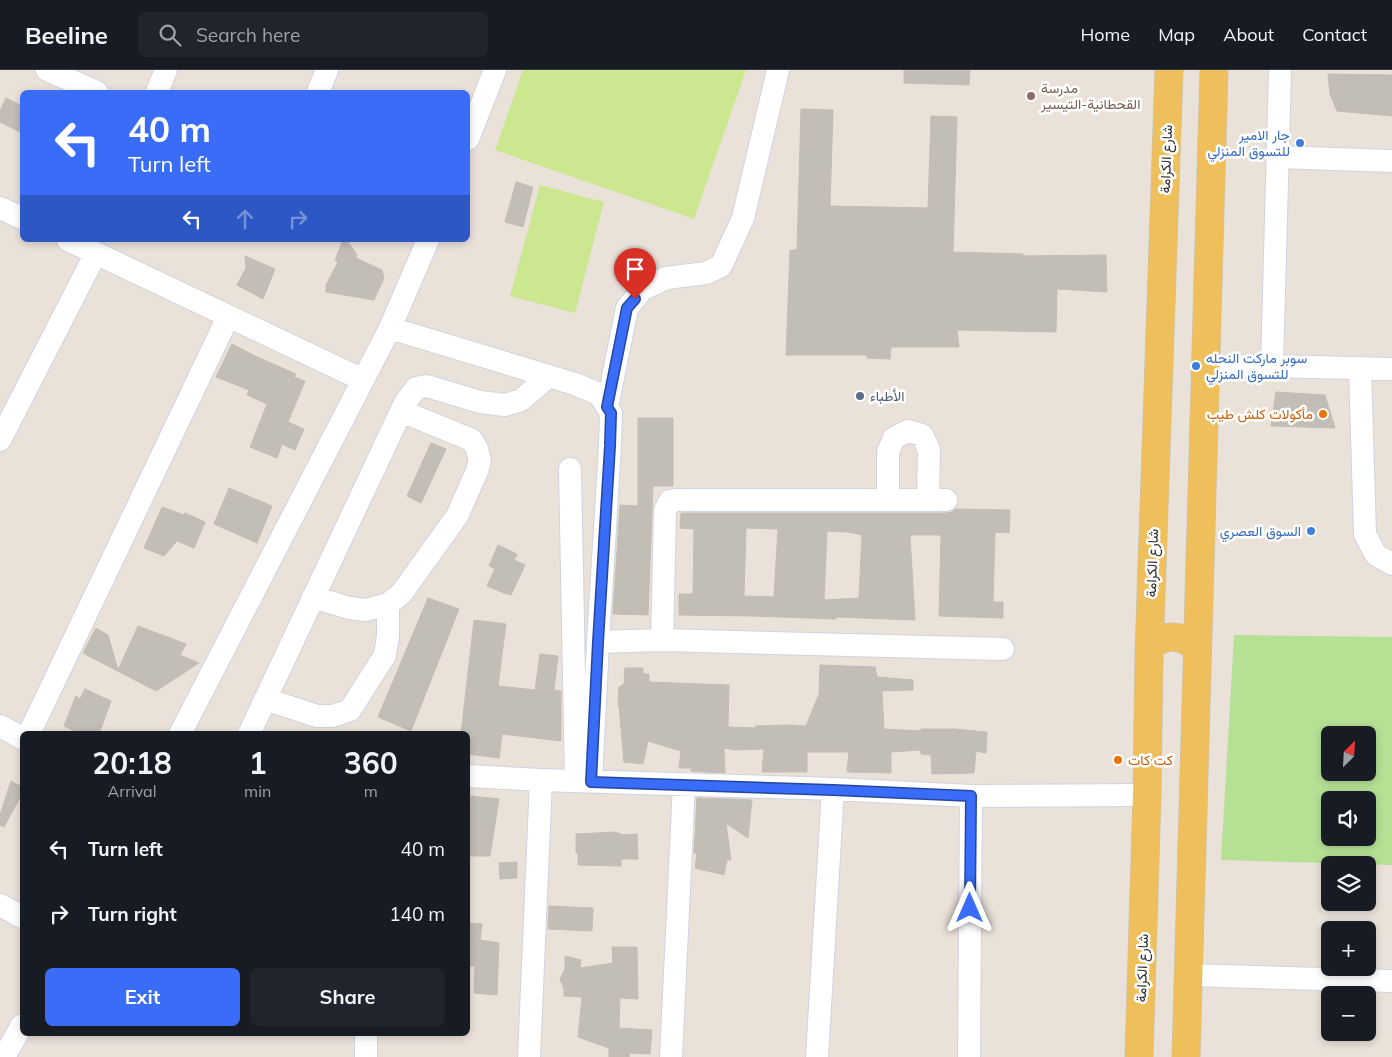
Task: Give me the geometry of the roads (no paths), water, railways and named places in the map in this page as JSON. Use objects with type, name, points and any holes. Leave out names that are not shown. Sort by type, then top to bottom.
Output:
[{"type":"main road","name":"شارع الكرامة","points":[[1140,1057],[1150,647],[1168,70]]},
{"type":"main road","points":[[1186,1057],[1214,70]]},
{"type":"main road","points":[[1150,647],[1155,641],[1173,637],[1182,638],[1197,648]]},
{"type":"street","points":[[47,70],[92,90]]},
{"type":"street","points":[[158,90],[166,70]]},
{"type":"street","points":[[319,90],[327,70]]},
{"type":"street","points":[[470,134],[495,70]]},
{"type":"street","points":[[607,407],[627,308],[643,289],[666,278],[706,273],[720,266],[743,218],[778,70]]},
{"type":"street","points":[[1272,366],[1280,70]]},
{"type":"street","points":[[1278,157],[1392,161]]},
{"type":"street","points":[[0,208],[20,217]]},
{"type":"street","points":[[72,242],[362,380]]},
{"type":"street","points":[[182,731],[390,328],[422,242]]},
{"type":"street","points":[[0,440],[96,253]]},
{"type":"street","points":[[30,731],[228,317]]},
{"type":"street","points":[[390,328],[575,384],[599,394],[611,413],[598,642],[583,782]]},
{"type":"street","points":[[1205,367],[1272,366],[1392,369]]},
{"type":"street","points":[[1360,368],[1365,534],[1376,555],[1392,564]]},
{"type":"street","points":[[250,731],[401,411],[416,388],[427,386],[480,402],[505,405],[520,400],[549,376]]},
{"type":"street","points":[[313,597],[349,608],[366,610],[388,604],[402,594],[457,516],[480,461],[477,449],[472,440],[401,411]]},
{"type":"street","points":[[662,640],[665,510],[670,501],[937,500],[929,450],[922,435],[908,432],[894,438],[888,452],[888,500]]},
{"type":"street","points":[[570,469],[583,782]]},
{"type":"street","points":[[265,699],[318,716],[333,716],[350,710],[385,655],[388,636],[388,604]]},
{"type":"street","points":[[598,642],[662,640],[1003,650]]},
{"type":"street","points":[[0,726],[20,737]]},
{"type":"street","points":[[470,776],[971,796],[1147,795]]},
{"type":"street","points":[[529,1057],[541,780]]},
{"type":"street","points":[[671,1057],[684,785]]},
{"type":"street","points":[[817,1057],[833,790]]},
{"type":"street","points":[[969,1057],[971,796]]},
{"type":"street","points":[[0,905],[20,916]]},
{"type":"street","points":[[1188,975],[1392,981]]},
{"type":"street","points":[[4,1057],[20,1028]]},
{"type":"street","points":[[366,1036],[366,1057]]},
{"type":"place","name":"مدرسة القحطانية-التيسير","points":[[1031,96]]},
{"type":"place","name":"جار الامير للتسوق المنزلي","points":[[1300,143]]},
{"type":"place","name":"سوبر ماركت النحله للتسوق المنزلي","points":[[1196,366]]},
{"type":"place","name":"الأطباء","points":[[860,396]]},
{"type":"place","name":"مأكولات كلش طيب","points":[[1323,414]]},
{"type":"place","name":"السوق العصري","points":[[1311,531]]},
{"type":"place","name":"كت كات","points":[[1118,760]]}]
